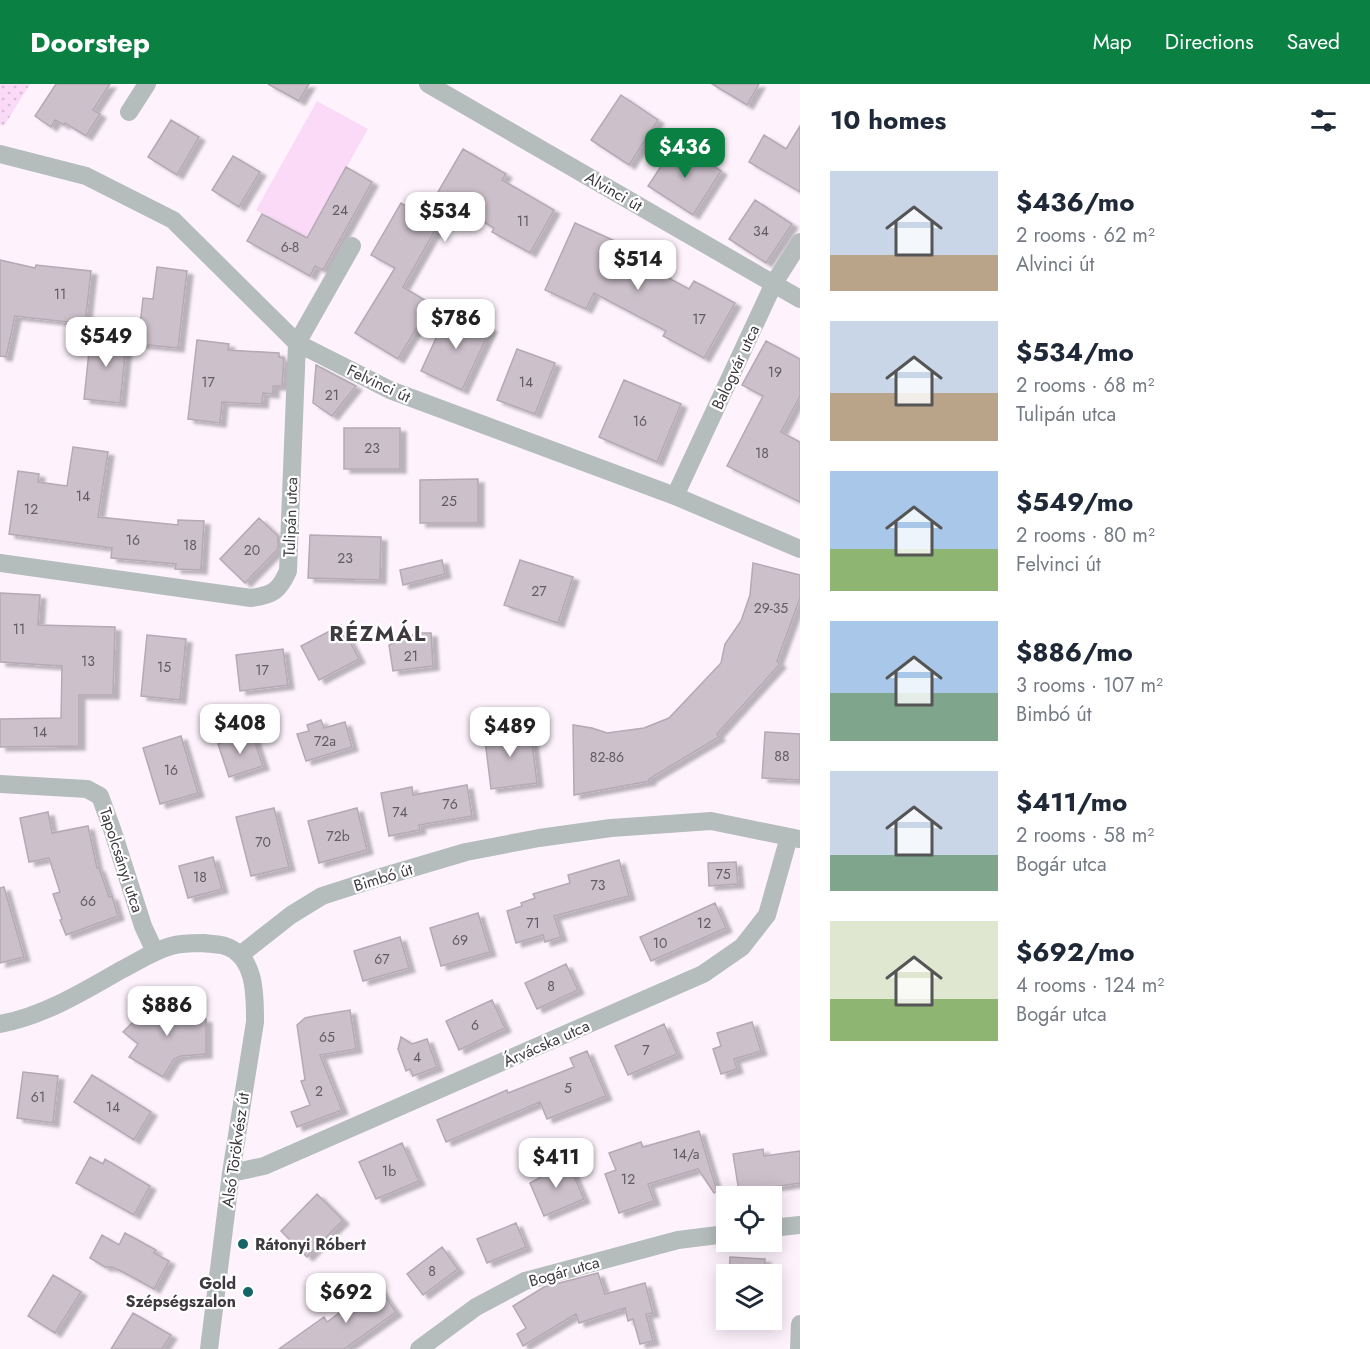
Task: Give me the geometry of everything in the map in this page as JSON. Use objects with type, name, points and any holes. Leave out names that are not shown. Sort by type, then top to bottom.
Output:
[{"type":"street","points":[[129,112],[147,84]]},
{"type":"street","name":"Alvinci út","points":[[428,84],[800,299]]},
{"type":"street","name":"Felvinci út","points":[[0,154],[86,176],[173,220],[297,343],[390,390],[675,496],[800,549]]},
{"type":"street","name":"Balogvár utca","points":[[675,496],[774,283],[800,242]]},
{"type":"street","name":"Tulipán utca","points":[[0,563],[251,598],[268,595],[282,584],[288,571],[297,343],[352,246]]},
{"type":"street","name":"Tapolcsányi utca","points":[[0,784],[87,789],[100,796],[143,926],[155,952]]},
{"type":"street","name":"Bimbó út","points":[[240,955],[291,915],[322,896],[466,852],[549,836],[611,828],[711,821],[795,838]]},
{"type":"street","name":"Árvácska utca","points":[[231,1173],[264,1166],[702,974],[742,947],[767,915],[795,838]]},
{"type":"street","points":[[0,1024],[20,1020],[51,1007],[155,952],[171,946],[197,943],[227,946],[240,955]]},
{"type":"street","name":"Alsó Törökvész út","points":[[209,1349],[231,1173],[255,1022],[252,980],[240,955]]},
{"type":"street","points":[[782,1227],[800,1225]]},
{"type":"street","name":"Bogár utca","points":[[419,1349],[476,1307],[525,1281],[678,1240],[716,1235]]},
{"type":"street","points":[[799,1349],[800,1324]]},
{"type":"shaded area","points":[[0,84],[30,84],[4,126],[0,125]]},
{"type":"shaded area","points":[[317,101],[368,129],[307,238],[256,210]]},
{"type":"building","points":[[56,84],[110,84],[93,110],[100,114],[86,136],[65,123],[64,125],[55,120],[51,127],[35,116]]},
{"type":"building","points":[[268,84],[309,84],[299,101]]},
{"type":"building","points":[[712,84],[759,84],[747,105]]},
{"type":"building","points":[[621,95],[658,120],[629,165],[591,140]]},
{"type":"building","points":[[171,120],[199,137],[177,175],[148,157]]},
{"type":"building","points":[[800,126],[800,192],[749,162],[764,135],[786,149]]},
{"type":"building","points":[[677,142],[721,171],[693,215],[648,186]]},
{"type":"building","points":[[463,149],[506,174],[502,180],[554,210],[530,253],[492,232],[494,228],[451,202],[403,287],[431,304],[398,359],[355,333],[395,268],[371,255],[401,203],[424,216]]},
{"type":"building","points":[[233,156],[260,172],[239,207],[212,190]]},
{"type":"building","points":[[346,167],[372,182],[323,270],[315,266],[310,276],[247,241],[262,214],[307,238]]},
{"type":"building","points":[[755,200],[792,224],[766,263],[729,239]]},
{"type":"building","points":[[575,223],[617,242],[614,249],[689,289],[694,281],[735,303],[704,358],[663,336],[666,331],[594,293],[586,309],[545,290]]},
{"type":"building","points":[[0,260],[35,268],[36,265],[91,271],[85,324],[15,316],[6,357],[0,356]]},
{"type":"building","points":[[157,267],[187,271],[178,348],[138,344],[143,298],[153,299]]},
{"type":"building","points":[[449,310],[491,328],[462,390],[421,371]]},
{"type":"building","points":[[91,333],[127,336],[120,403],[84,399]]},
{"type":"building","points":[[197,340],[229,344],[228,350],[279,353],[279,357],[284,358],[282,386],[273,386],[273,394],[263,393],[262,404],[222,402],[220,423],[188,419]]},
{"type":"building","points":[[766,341],[800,359],[800,396],[781,432],[800,442],[800,502],[727,466],[763,396],[742,385]]},
{"type":"building","points":[[517,349],[555,363],[535,414],[497,400]]},
{"type":"building","points":[[316,365],[356,386],[332,416],[313,403]]},
{"type":"building","points":[[624,380],[681,404],[657,462],[599,437]]},
{"type":"building","points":[[344,428],[400,428],[400,469],[344,469]]},
{"type":"building","points":[[73,447],[108,452],[98,517],[178,525],[178,520],[204,521],[201,570],[175,569],[176,564],[111,558],[112,548],[9,534],[18,471],[39,474],[38,482],[67,486]]},
{"type":"building","points":[[478,479],[478,523],[420,523],[420,480]]},
{"type":"building","points":[[259,518],[278,536],[278,549],[245,583],[220,559]]},
{"type":"building","points":[[310,535],[381,537],[380,580],[308,578]]},
{"type":"building","points":[[442,560],[445,574],[403,585],[400,570]]},
{"type":"building","points":[[520,560],[573,577],[558,623],[504,605]]},
{"type":"building","points":[[753,563],[800,575],[800,598],[777,661],[780,664],[717,734],[719,737],[649,779],[650,781],[574,795],[573,725],[607,733],[644,728],[669,718],[721,663],[725,644],[741,621],[750,595]]},
{"type":"building","points":[[0,593],[40,595],[38,625],[115,627],[113,695],[79,695],[79,746],[0,747],[0,719],[61,718],[62,666],[0,662]]},
{"type":"building","points":[[341,625],[359,659],[319,680],[301,646]]},
{"type":"building","points":[[418,633],[431,633],[433,666],[393,671],[389,645]]},
{"type":"building","points":[[147,635],[186,639],[180,700],[141,696]]},
{"type":"building","points":[[283,649],[288,685],[240,691],[236,655]]},
{"type":"building","points":[[321,720],[324,728],[345,722],[352,747],[306,761],[297,734],[309,731],[307,725]]},
{"type":"building","points":[[530,726],[537,783],[491,789],[484,732]]},
{"type":"building","points":[[765,732],[800,734],[800,780],[762,778]]},
{"type":"building","points":[[252,733],[263,766],[229,777],[218,744]]},
{"type":"building","points":[[181,736],[198,793],[160,804],[143,748]]},
{"type":"building","points":[[467,785],[472,816],[419,825],[420,830],[389,836],[381,793],[412,787],[413,795]]},
{"type":"building","points":[[274,808],[289,867],[251,876],[236,817]]},
{"type":"building","points":[[357,808],[367,850],[319,863],[308,821]]},
{"type":"building","points":[[48,812],[52,833],[88,826],[97,868],[99,868],[109,897],[112,896],[118,916],[66,935],[53,894],[60,892],[49,858],[29,862],[20,818]]},
{"type":"building","points":[[213,857],[222,889],[188,898],[179,866]]},
{"type":"building","points":[[619,860],[629,896],[554,916],[561,937],[545,942],[543,935],[516,943],[507,911],[535,898],[533,894],[570,883],[568,875]]},
{"type":"building","points":[[736,862],[738,884],[709,886],[708,863]]},
{"type":"building","points":[[4,887],[24,957],[0,963],[0,888]]},
{"type":"building","points":[[715,903],[726,928],[651,961],[640,937]]},
{"type":"building","points":[[478,913],[490,952],[441,966],[430,928]]},
{"type":"building","points":[[400,937],[409,968],[363,981],[354,951]]},
{"type":"building","points":[[566,964],[578,990],[537,1009],[525,983]]},
{"type":"building","points":[[492,1000],[505,1028],[459,1050],[446,1021]]},
{"type":"building","points":[[186,1001],[188,1018],[206,1019],[206,1054],[181,1056],[174,1059],[163,1077],[129,1057],[138,1044],[123,1032],[131,1024],[142,1014],[157,1007]]},
{"type":"building","points":[[350,1010],[356,1049],[320,1055],[342,1110],[297,1127],[291,1112],[310,1105],[301,1081],[305,1080],[297,1025],[305,1018]]},
{"type":"building","points":[[752,1022],[761,1051],[734,1059],[737,1069],[721,1074],[713,1049],[721,1046],[717,1033]]},
{"type":"building","points":[[664,1024],[677,1054],[628,1075],[615,1046]]},
{"type":"building","points":[[401,1037],[412,1044],[427,1039],[437,1067],[413,1076],[410,1069],[406,1071],[398,1049]]},
{"type":"building","points":[[587,1051],[606,1096],[547,1119],[540,1102],[446,1142],[437,1120],[507,1090],[508,1093],[574,1067],[570,1058]]},
{"type":"building","points":[[23,1072],[58,1076],[53,1123],[17,1118]]},
{"type":"building","points":[[92,1075],[151,1112],[134,1140],[74,1102]]},
{"type":"building","points":[[699,1131],[716,1192],[714,1193],[698,1169],[648,1184],[654,1201],[619,1213],[605,1174],[616,1170],[609,1153],[641,1142],[643,1147]]},
{"type":"building","points":[[402,1143],[419,1181],[376,1199],[359,1162]]},
{"type":"building","points":[[763,1149],[764,1156],[800,1151],[800,1183],[780,1186],[738,1186],[733,1154]]},
{"type":"building","points":[[90,1157],[103,1164],[105,1159],[150,1186],[134,1215],[76,1183]]},
{"type":"building","points":[[569,1165],[584,1199],[544,1216],[530,1183],[541,1177],[541,1172],[548,1166],[553,1166],[557,1170]]},
{"type":"building","points":[[317,1194],[343,1220],[307,1257],[281,1231]]},
{"type":"building","points":[[516,1223],[526,1247],[487,1263],[477,1239]]},
{"type":"building","points":[[125,1233],[156,1250],[154,1253],[169,1261],[154,1289],[90,1258],[102,1235],[119,1245]]},
{"type":"building","points":[[442,1247],[458,1269],[423,1295],[407,1274]]},
{"type":"building","points":[[730,1257],[765,1259],[765,1264],[730,1264]]},
{"type":"building","points":[[598,1273],[605,1294],[645,1283],[653,1313],[646,1314],[653,1341],[640,1344],[633,1319],[628,1321],[625,1308],[579,1323],[576,1314],[523,1346],[517,1334],[526,1328],[513,1306],[544,1287]]},
{"type":"building","points":[[53,1275],[81,1292],[55,1333],[28,1316]]},
{"type":"building","points":[[377,1285],[396,1312],[344,1349],[279,1349],[324,1317],[327,1322]]},
{"type":"building","points":[[133,1313],[171,1335],[162,1349],[111,1349]]},
{"type":"place","name":"Rátonyi Róbert","points":[[243,1244]]},
{"type":"place","name":"Gold Szépségszalon","points":[[248,1292]]},
{"type":"district","name":"RÉZMÁL","points":[[378,633]]}]
